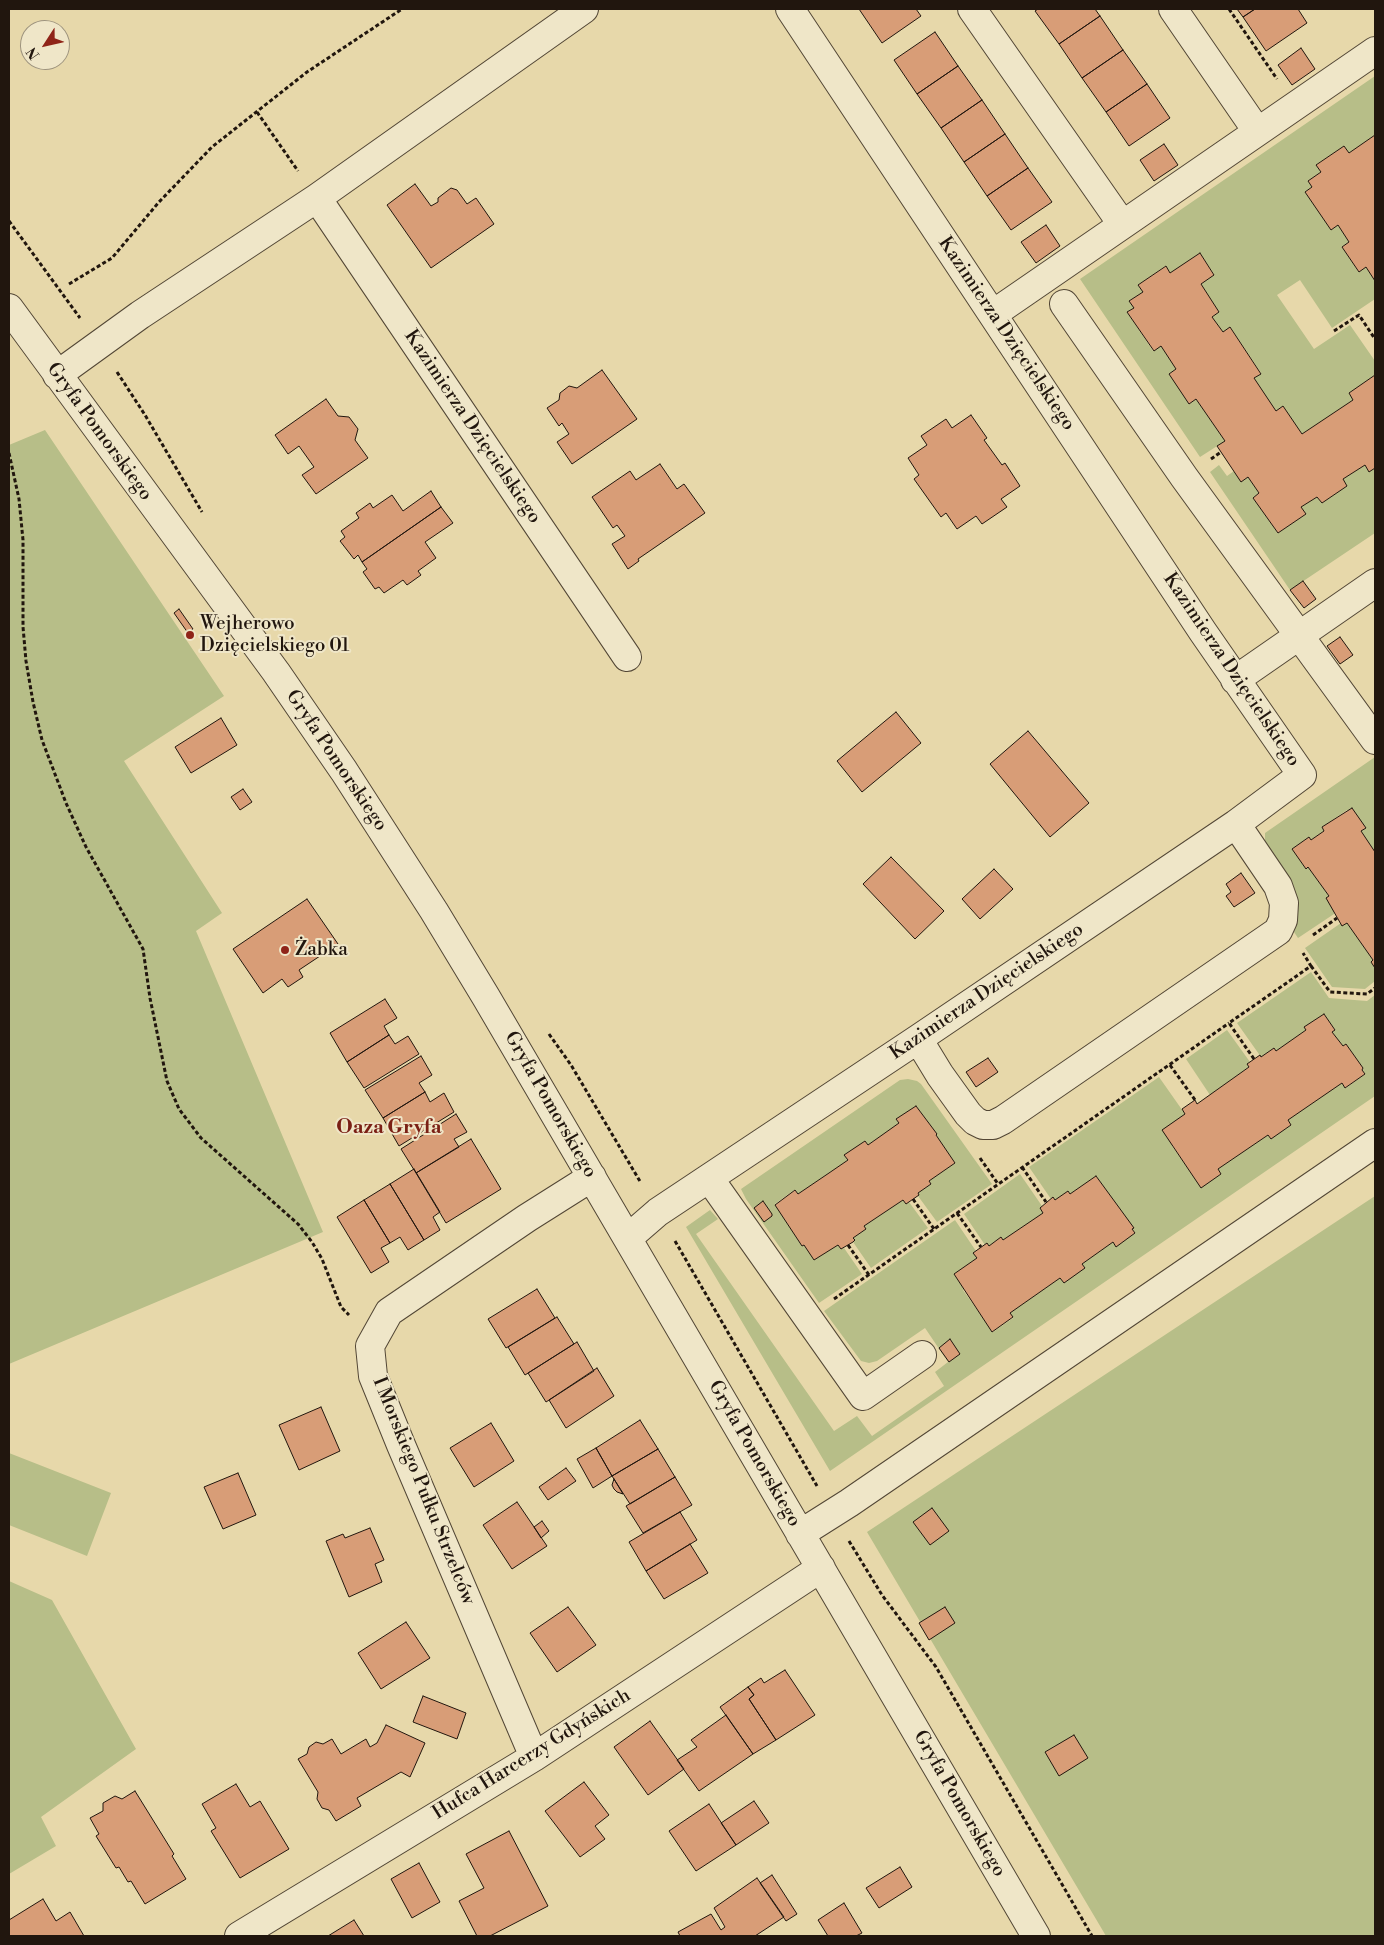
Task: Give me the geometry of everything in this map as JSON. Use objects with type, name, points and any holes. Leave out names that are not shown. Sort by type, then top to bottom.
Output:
[{"type":"street","points":[[57,375],[140,315],[317,198],[584,9]]},
{"type":"street","name":"Kazimierza Dzięcielskiego","points":[[628,1238],[658,1212],[1236,824],[1302,775],[1235,680],[790,9]]},
{"type":"street","points":[[972,9],[1122,224]]},
{"type":"street","points":[[1173,9],[1257,131]]},
{"type":"street","points":[[993,314],[1375,51]]},
{"type":"street","name":"Kazimierza Dzięcielskiego","points":[[317,198],[627,657]]},
{"type":"street","points":[[1064,304],[1184,477],[1375,740]]},
{"type":"street","name":"Gryfa Pomorskiego","points":[[9,308],[276,672],[344,771],[482,989],[1036,1936]]},
{"type":"street","points":[[1235,680],[1375,583]]},
{"type":"street","points":[[918,1039],[968,1114],[975,1121],[983,1125],[993,1125],[1003,1120],[1278,931],[1283,920],[1284,903],[1278,886],[1236,824]]},
{"type":"street","points":[[800,1534],[849,1503],[1375,1143]]},
{"type":"street","name":"I Morskiego Pułku Strzelców","points":[[534,1757],[373,1376],[370,1346],[388,1312],[527,1218],[592,1177]]},
{"type":"street","points":[[709,1178],[863,1396],[922,1355]]},
{"type":"street","name":"Hufca Harcerzy Gdyńskich","points":[[239,1936],[534,1757],[821,1568]]},
{"type":"path","points":[[68,284],[112,258],[159,202],[212,147],[307,72],[402,9]]},
{"type":"path","points":[[1229,9],[1281,84]]},
{"type":"path","points":[[257,112],[317,198]]},
{"type":"path","points":[[1334,331],[1359,315],[1375,339]]},
{"type":"path","points":[[9,453],[19,499],[23,540],[23,627],[32,702],[42,740],[66,803],[82,838],[143,949],[150,998],[167,1081],[179,1110],[201,1138],[298,1224],[322,1259],[341,1307],[353,1320],[380,1329]]},
{"type":"path","points":[[1298,946],[1337,918]]},
{"type":"path","points":[[1280,926],[1292,937],[1330,992],[1366,994],[1375,988]]},
{"type":"path","points":[[808,1317],[1311,966]]},
{"type":"path","points":[[1229,1023],[1254,1059]]},
{"type":"path","points":[[1170,1064],[1195,1100]]},
{"type":"path","points":[[974,1151],[998,1184]]},
{"type":"path","points":[[1022,1168],[1046,1202]]},
{"type":"path","points":[[913,1199],[934,1229]]},
{"type":"path","points":[[957,1213],[982,1247]]},
{"type":"path","points":[[848,1244],[869,1275]]},
{"type":"green space","points":[[1375,76],[1375,135],[1349,153],[1344,146],[1317,164],[1321,172],[1308,181],[1312,187],[1305,192],[1331,230],[1338,225],[1349,242],[1342,247],[1358,271],[1366,267],[1375,281],[1375,299],[1332,328],[1300,280],[1277,295],[1314,349],[1350,325],[1375,361],[1375,375],[1349,393],[1353,400],[1302,434],[1283,406],[1276,411],[1254,378],[1261,373],[1231,328],[1223,332],[1212,317],[1219,312],[1201,284],[1214,274],[1200,253],[1170,273],[1165,266],[1138,285],[1143,292],[1130,300],[1134,308],[1127,312],[1153,351],[1161,346],[1176,369],[1169,374],[1189,404],[1196,399],[1225,441],[1200,457],[1080,279]]},
{"type":"green space","points":[[45,430],[224,696],[124,761],[222,913],[196,931],[323,1232],[9,1364],[9,445]]},
{"type":"green space","points":[[1219,465],[1227,476],[1234,471],[1241,481],[1248,477],[1259,493],[1253,498],[1278,533],[1306,514],[1301,507],[1317,497],[1322,503],[1347,486],[1343,479],[1365,465],[1369,471],[1375,468],[1375,533],[1290,590],[1210,472]]},
{"type":"green space","points":[[1375,757],[1375,852],[1347,810],[1322,827],[1324,831],[1311,840],[1309,837],[1292,849],[1305,868],[1308,867],[1329,896],[1335,911],[1334,914],[1298,938],[1294,932],[1297,908],[1265,844],[1265,833]]},
{"type":"green space","points":[[1341,923],[1347,923],[1373,960],[1371,962],[1375,968],[1375,981],[1365,989],[1332,987],[1305,948]]},
{"type":"green space","points":[[1311,972],[1329,998],[1367,1001],[1375,995],[1375,1096],[830,1471],[686,1227],[710,1210],[718,1219],[696,1234],[834,1431],[857,1416],[872,1436],[944,1386],[935,1372],[948,1362],[925,1328],[877,1361],[869,1363],[861,1361],[824,1311],[955,1220],[976,1251],[977,1258],[954,1274],[993,1332],[1013,1318],[1010,1313],[1060,1278],[1084,1268],[1082,1264],[1113,1242],[1116,1246],[1135,1233],[1096,1176],[1070,1194],[1068,1191],[1055,1200],[1051,1199],[1029,1167],[1159,1077],[1185,1114],[1172,1146],[1201,1187],[1221,1174],[1218,1169],[1268,1135],[1271,1139],[1291,1125],[1288,1120],[1342,1083],[1346,1088],[1365,1074],[1362,1070],[1363,1068],[1346,1044],[1343,1046],[1332,1032],[1335,1030],[1324,1014],[1305,1027],[1306,1030],[1276,1051],[1274,1048],[1261,1057],[1237,1023]]},
{"type":"green space","points":[[1227,1030],[1250,1062],[1247,1064],[1249,1067],[1210,1095],[1186,1059]]},
{"type":"green space","points":[[908,1079],[921,1084],[992,1184],[937,1222],[918,1196],[918,1193],[931,1184],[929,1181],[955,1163],[937,1134],[916,1106],[896,1119],[899,1123],[868,1145],[865,1141],[845,1155],[848,1160],[798,1194],[794,1190],[775,1204],[802,1246],[804,1245],[814,1260],[838,1245],[841,1249],[844,1248],[862,1274],[819,1303],[746,1199],[741,1189],[900,1080]]},
{"type":"green space","points":[[1020,1174],[1042,1206],[1040,1208],[1043,1213],[1003,1240],[1001,1237],[989,1246],[985,1245],[964,1214]]},
{"type":"green space","points":[[1375,1196],[1375,1936],[1106,1936],[867,1532]]},
{"type":"green space","points":[[903,1200],[906,1204],[909,1202],[928,1228],[871,1268],[853,1242],[855,1240],[853,1238],[866,1229],[864,1226]]},
{"type":"green space","points":[[9,1453],[111,1493],[87,1556],[9,1525]]},
{"type":"green space","points":[[9,1581],[52,1600],[136,1749],[41,1817],[56,1846],[9,1874]]},
{"type":"building","points":[[859,9],[916,9],[921,16],[882,43]]},
{"type":"building","points":[[1038,9],[1095,9],[1100,16],[1059,44],[1035,11]]},
{"type":"building","points":[[1237,9],[1255,9],[1243,17]]},
{"type":"building","points":[[1255,9],[1298,9],[1307,23],[1266,51],[1243,17]]},
{"type":"building","points":[[1100,16],[1123,50],[1082,78],[1059,44]]},
{"type":"building","points":[[935,32],[958,66],[917,94],[894,60]]},
{"type":"building","points":[[1301,48],[1315,69],[1292,85],[1278,65]]},
{"type":"building","points":[[1123,50],[1147,84],[1106,112],[1082,78]]},
{"type":"building","points":[[958,66],[982,100],[941,128],[917,94]]},
{"type":"building","points":[[1147,84],[1170,118],[1129,146],[1106,112]]},
{"type":"building","points":[[982,100],[1005,134],[964,162],[941,128]]},
{"type":"building","points":[[1005,134],[1028,168],[987,196],[964,162]]},
{"type":"building","points":[[1375,135],[1375,281],[1366,267],[1359,272],[1342,247],[1349,242],[1338,225],[1331,230],[1305,192],[1312,187],[1308,181],[1321,172],[1316,165],[1344,146],[1349,153]]},
{"type":"building","points":[[1164,144],[1178,165],[1154,181],[1140,160]]},
{"type":"building","points":[[1028,168],[1052,202],[1011,230],[987,196]]},
{"type":"building","points":[[415,184],[431,206],[438,202],[438,198],[451,188],[457,190],[467,204],[476,198],[494,224],[431,268],[387,205]]},
{"type":"building","points":[[1046,225],[1060,246],[1036,263],[1021,242]]},
{"type":"building","points":[[1200,253],[1214,275],[1201,284],[1219,312],[1212,317],[1223,332],[1230,327],[1261,374],[1254,378],[1276,411],[1283,406],[1302,434],[1353,400],[1349,393],[1375,375],[1375,468],[1369,472],[1365,465],[1343,479],[1347,486],[1322,503],[1317,497],[1301,507],[1306,514],[1278,533],[1253,498],[1259,493],[1248,477],[1241,482],[1217,446],[1225,441],[1196,399],[1189,404],[1169,374],[1176,369],[1161,346],[1154,351],[1127,312],[1134,308],[1129,301],[1143,292],[1138,285],[1166,266],[1170,273]]},
{"type":"building","points":[[602,370],[637,419],[572,464],[557,442],[569,434],[562,423],[559,426],[547,408],[559,400],[560,393],[569,386],[577,388]]},
{"type":"building","points":[[326,399],[338,416],[349,417],[358,429],[355,440],[368,458],[316,494],[302,475],[314,467],[299,446],[288,454],[275,435]]},
{"type":"building","points":[[971,415],[987,438],[984,440],[1002,465],[1005,463],[1020,486],[1001,499],[1007,507],[982,524],[976,516],[957,529],[946,513],[941,517],[914,479],[919,475],[908,458],[927,445],[921,436],[946,419],[952,428]]},
{"type":"building","points":[[660,464],[677,489],[684,484],[705,513],[638,559],[639,561],[628,569],[612,544],[625,536],[617,525],[613,528],[592,497],[630,471],[636,480]]},
{"type":"building","points":[[431,491],[441,507],[362,562],[358,555],[354,559],[340,541],[345,537],[341,531],[359,518],[356,513],[370,503],[373,508],[392,495],[403,511]]},
{"type":"building","points":[[441,507],[453,523],[425,542],[436,558],[418,571],[421,575],[407,585],[403,580],[384,593],[379,587],[375,589],[363,572],[367,569],[362,562]]},
{"type":"building","points":[[1303,581],[1316,599],[1304,608],[1290,590]]},
{"type":"building","points":[[179,609],[193,629],[188,633],[174,613]]},
{"type":"building","points":[[1340,637],[1353,655],[1340,664],[1327,646]]},
{"type":"building","points":[[896,712],[921,743],[862,792],[837,761]]},
{"type":"building","points":[[221,718],[237,745],[191,773],[175,747]]},
{"type":"building","points":[[1028,731],[1089,803],[1050,837],[990,764]]},
{"type":"building","points":[[243,789],[252,802],[240,810],[231,797]]},
{"type":"building","points":[[1352,808],[1366,828],[1361,831],[1375,852],[1375,968],[1371,962],[1373,960],[1347,923],[1342,926],[1326,898],[1329,896],[1292,849],[1309,837],[1311,840],[1324,831],[1322,827]]},
{"type":"building","points":[[891,857],[944,911],[915,939],[863,884]]},
{"type":"building","points":[[994,869],[1013,889],[980,919],[962,899]]},
{"type":"building","points":[[1241,873],[1255,893],[1234,907],[1226,896],[1231,892],[1226,884]]},
{"type":"building","points":[[307,899],[338,944],[299,970],[303,977],[288,987],[282,979],[263,993],[233,949]]},
{"type":"building","points":[[385,999],[397,1018],[384,1026],[389,1035],[347,1062],[330,1033]]},
{"type":"building","points":[[1324,1014],[1335,1030],[1332,1032],[1343,1046],[1346,1044],[1363,1068],[1362,1070],[1365,1074],[1345,1088],[1342,1083],[1288,1120],[1291,1125],[1271,1139],[1268,1135],[1218,1169],[1221,1174],[1201,1188],[1162,1130],[1185,1114],[1182,1109],[1195,1100],[1197,1104],[1249,1067],[1247,1064],[1274,1048],[1276,1051],[1306,1030],[1304,1027]]},
{"type":"building","points":[[389,1035],[395,1044],[408,1036],[419,1054],[364,1088],[347,1062]]},
{"type":"building","points":[[421,1056],[432,1075],[419,1083],[425,1092],[383,1118],[365,1090]]},
{"type":"building","points":[[988,1058],[998,1072],[976,1087],[966,1072]]},
{"type":"building","points":[[425,1092],[430,1102],[444,1093],[454,1112],[399,1146],[383,1118]]},
{"type":"building","points":[[916,1106],[937,1134],[955,1163],[929,1181],[931,1184],[906,1204],[903,1200],[864,1226],[866,1229],[853,1238],[855,1240],[853,1242],[841,1249],[838,1245],[814,1260],[804,1245],[802,1246],[775,1205],[795,1190],[798,1194],[848,1160],[844,1155],[865,1141],[868,1145],[899,1123],[896,1119]]},
{"type":"building","points":[[456,1114],[467,1132],[454,1139],[459,1147],[416,1173],[401,1149]]},
{"type":"building","points":[[471,1139],[501,1189],[446,1223],[416,1173]]},
{"type":"building","points":[[414,1169],[440,1212],[433,1217],[440,1230],[424,1240],[390,1184]]},
{"type":"building","points":[[1096,1176],[1134,1228],[1132,1229],[1135,1233],[1116,1247],[1113,1242],[1082,1264],[1085,1268],[1064,1283],[1060,1278],[1010,1313],[1013,1317],[992,1332],[954,1274],[977,1258],[973,1253],[987,1243],[989,1246],[1001,1237],[1003,1240],[1043,1213],[1040,1208],[1053,1197],[1055,1200],[1068,1191],[1070,1194]]},
{"type":"building","points":[[390,1184],[424,1240],[408,1250],[400,1237],[390,1243],[364,1200]]},
{"type":"building","points":[[364,1200],[390,1243],[381,1248],[389,1262],[371,1273],[337,1217]]},
{"type":"building","points":[[763,1201],[772,1214],[764,1222],[754,1208]]},
{"type":"building","points":[[537,1289],[555,1318],[506,1348],[488,1319]]},
{"type":"building","points":[[557,1317],[574,1344],[525,1375],[508,1347]]},
{"type":"building","points":[[950,1339],[960,1354],[949,1362],[939,1348]]},
{"type":"building","points":[[577,1342],[594,1371],[546,1402],[528,1373]]},
{"type":"building","points":[[597,1368],[614,1396],[566,1428],[549,1400]]},
{"type":"building","points":[[321,1407],[340,1451],[299,1470],[279,1425]]},
{"type":"building","points":[[640,1420],[658,1449],[612,1476],[596,1448]]},
{"type":"building","points":[[491,1423],[514,1461],[474,1487],[450,1448]]},
{"type":"building","points":[[596,1448],[612,1476],[593,1488],[577,1459]]},
{"type":"building","points":[[658,1449],[675,1477],[630,1504],[612,1476]]},
{"type":"building","points":[[566,1468],[576,1481],[548,1500],[539,1487]]},
{"type":"building","points":[[238,1473],[256,1515],[223,1529],[204,1487]]},
{"type":"building","points":[[675,1477],[692,1505],[643,1533],[626,1506]]},
{"type":"building","points":[[614,1479],[623,1494],[614,1489],[612,1485]]},
{"type":"building","points":[[517,1502],[547,1546],[512,1569],[483,1525]]},
{"type":"building","points":[[932,1508],[949,1531],[930,1545],[913,1522]]},
{"type":"building","points":[[680,1512],[697,1540],[646,1571],[629,1542]]},
{"type":"building","points":[[542,1521],[549,1531],[541,1538],[534,1527]]},
{"type":"building","points":[[370,1528],[384,1560],[375,1564],[382,1582],[349,1597],[326,1541],[343,1534],[345,1538]]},
{"type":"building","points":[[690,1544],[708,1573],[664,1599],[646,1571]]},
{"type":"building","points":[[568,1607],[596,1645],[557,1672],[530,1633]]},
{"type":"building","points":[[945,1607],[955,1623],[929,1640],[919,1623]]},
{"type":"building","points":[[406,1622],[430,1658],[381,1689],[358,1653]]},
{"type":"building","points":[[785,1670],[815,1715],[776,1740],[749,1699],[754,1695],[748,1687],[761,1678],[764,1683]]},
{"type":"building","points":[[748,1687],[754,1695],[749,1699],[776,1740],[753,1754],[720,1707]]},
{"type":"building","points":[[423,1696],[466,1713],[457,1739],[413,1722]]},
{"type":"building","points":[[726,1715],[753,1754],[699,1791],[677,1760],[697,1747],[691,1740]]},
{"type":"building","points":[[650,1721],[684,1769],[648,1795],[614,1747]]},
{"type":"building","points":[[386,1725],[425,1743],[410,1777],[401,1772],[357,1798],[361,1806],[336,1821],[329,1810],[322,1808],[317,1799],[318,1792],[298,1759],[307,1754],[309,1747],[316,1742],[323,1744],[332,1739],[341,1754],[366,1739],[370,1747],[377,1743]]},
{"type":"building","points":[[1074,1735],[1088,1758],[1059,1776],[1045,1752]]},
{"type":"building","points":[[584,1782],[609,1815],[595,1826],[605,1839],[580,1857],[545,1811]]},
{"type":"building","points":[[236,1784],[250,1807],[260,1801],[289,1849],[240,1878],[211,1831],[216,1828],[202,1804]]},
{"type":"building","points":[[135,1791],[174,1854],[172,1856],[186,1879],[145,1904],[131,1881],[128,1882],[119,1867],[116,1868],[96,1836],[99,1834],[90,1818],[103,1811],[103,1803],[115,1796],[122,1799]]},
{"type":"building","points":[[754,1801],[769,1823],[736,1845],[721,1823]]},
{"type":"building","points":[[709,1804],[736,1845],[696,1871],[669,1831]]},
{"type":"building","points":[[509,1831],[548,1906],[490,1936],[477,1936],[459,1901],[484,1888],[466,1854]]},
{"type":"building","points":[[419,1863],[440,1902],[412,1918],[391,1879]]},
{"type":"building","points":[[900,1867],[912,1887],[879,1908],[866,1888]]},
{"type":"building","points":[[772,1875],[797,1914],[786,1921],[760,1883]]},
{"type":"building","points":[[757,1878],[784,1917],[755,1936],[680,1936],[678,1932],[711,1914],[721,1930],[725,1927],[714,1908]]},
{"type":"building","points":[[43,1899],[56,1921],[70,1912],[84,1936],[9,1936],[9,1920]]},
{"type":"building","points":[[844,1903],[862,1933],[856,1936],[828,1936],[818,1920]]},
{"type":"building","points":[[354,1920],[364,1936],[328,1936]]},
{"type":"place","name":"Wejherowo Dzięcielskiego 01","points":[[190,635]]},
{"type":"place","name":"Żabka","points":[[285,950]]},
{"type":"district","name":"Oaza Gryfa","points":[[389,1128]]}]
